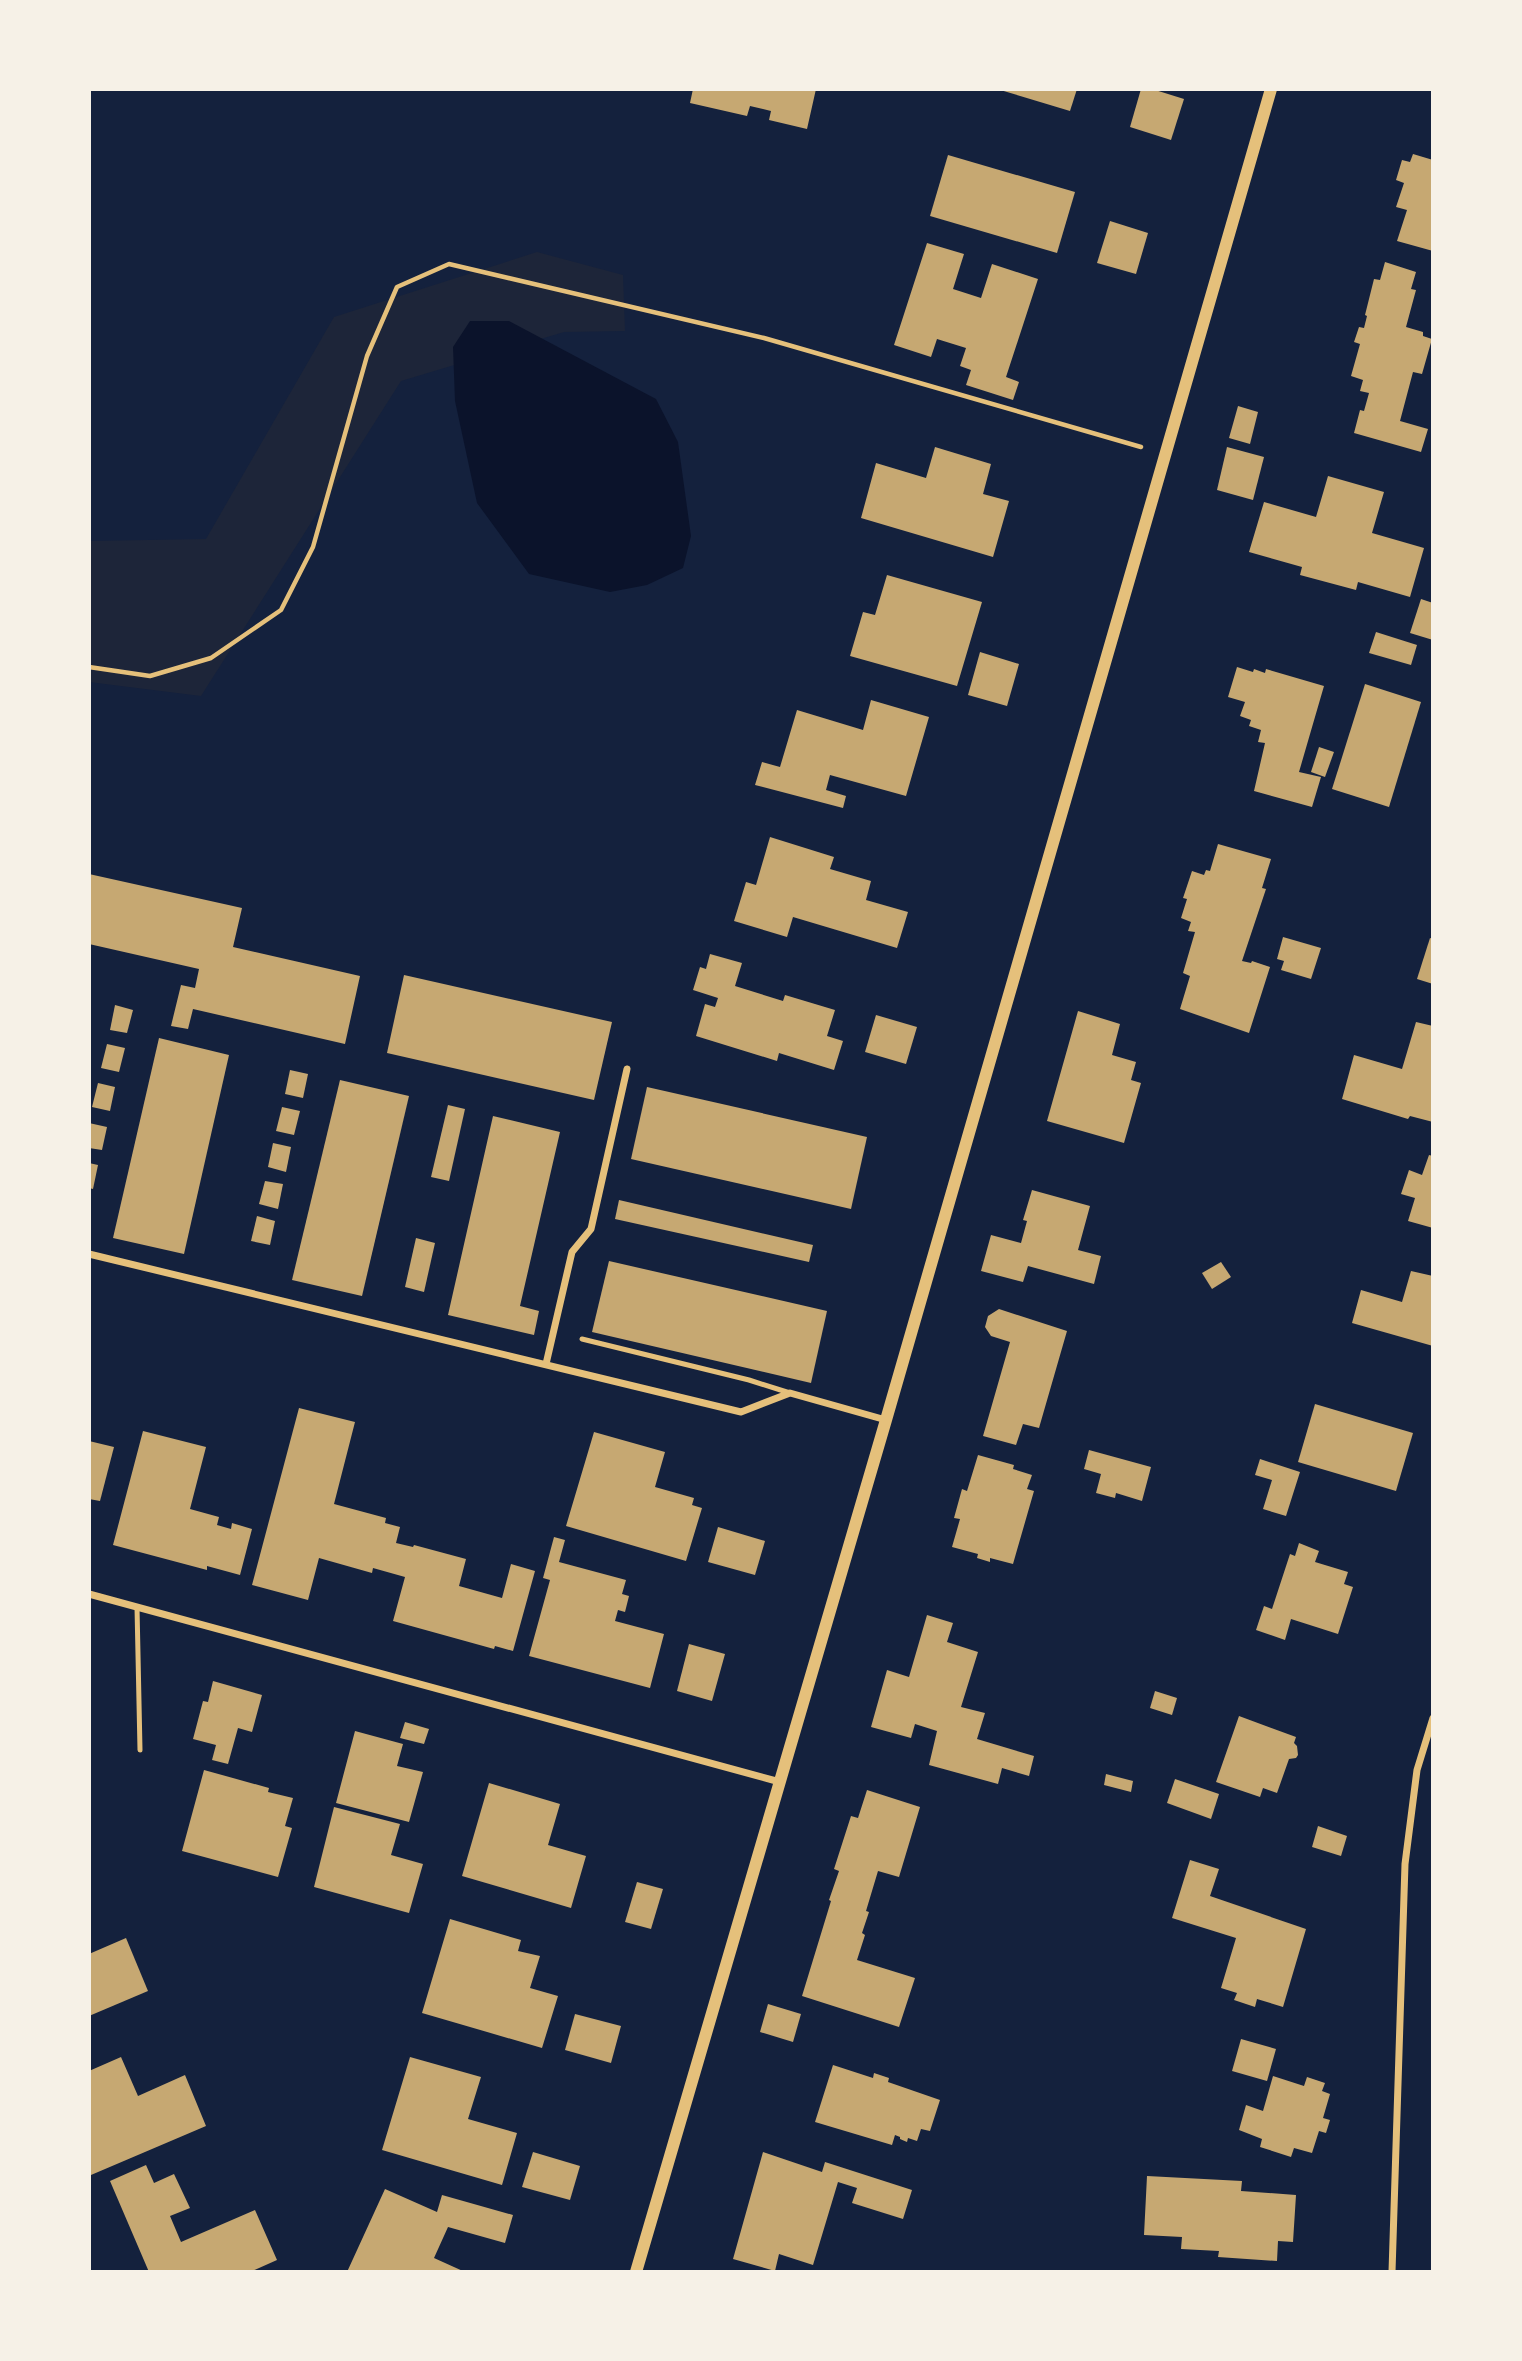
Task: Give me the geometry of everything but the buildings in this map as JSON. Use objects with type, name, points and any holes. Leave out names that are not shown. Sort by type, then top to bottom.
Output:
[{"type":"street","points":[[636,2272],[1271,89]]},
{"type":"street","points":[[546,1364],[572,1252],[591,1229],[628,1069]]},
{"type":"street","points":[[89,1254],[741,1412],[790,1393],[886,1420]]},
{"type":"street","points":[[89,1594],[780,1782]]},
{"type":"street","points":[[1392,2272],[1405,1864],[1417,1770],[1433,1718]]},
{"type":"lane","points":[[582,1339],[749,1380],[790,1393]]},
{"type":"lane","points":[[136,1607],[140,1750]]},
{"type":"path","points":[[89,667],[150,676],[211,658],[281,610],[313,547],[367,356],[397,287],[449,264],[764,338],[1165,454]]},
{"type":"shaded area","points":[[537,252],[623,275],[625,331],[564,332],[401,381],[201,696],[89,682],[89,541],[206,539],[334,317]]},
{"type":"shaded area","points":[[470,321],[509,321],[656,399],[678,442],[691,536],[683,568],[647,585],[610,592],[529,574],[477,503],[455,401],[453,347]]}]
